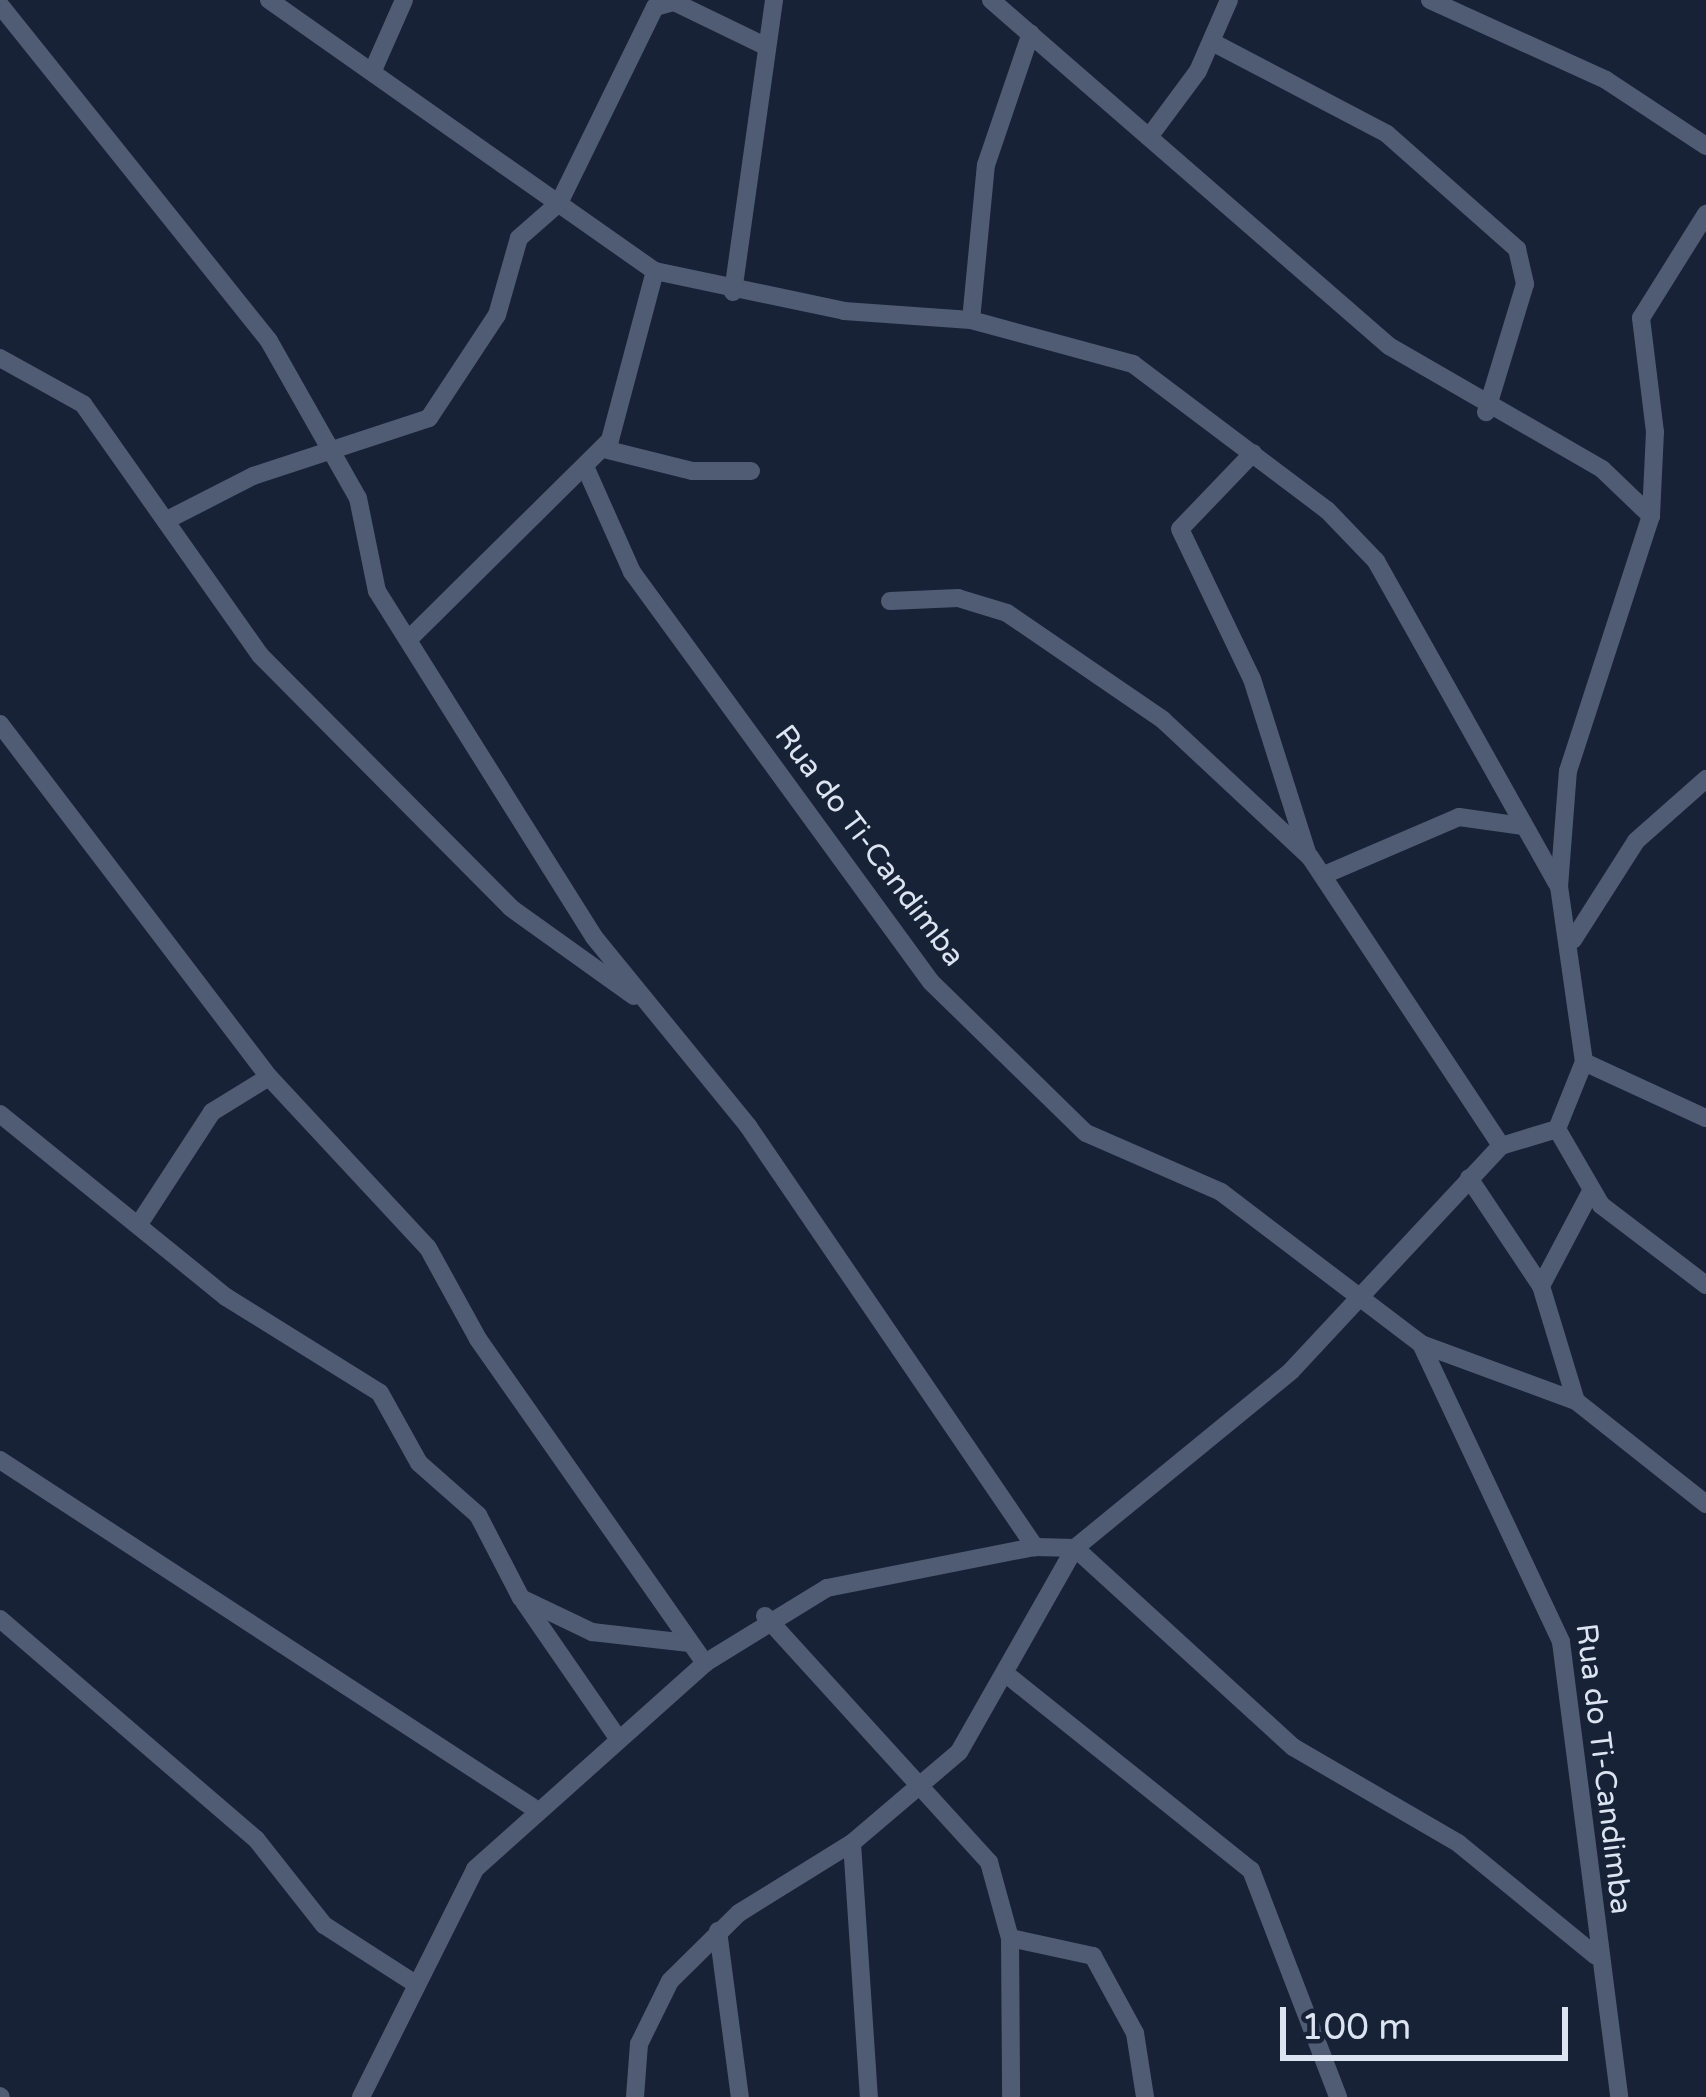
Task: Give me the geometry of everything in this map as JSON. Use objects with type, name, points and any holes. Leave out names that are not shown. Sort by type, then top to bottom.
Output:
[{"type":"street","points":[[269,0],[374,68],[655,271],[733,292],[971,320],[1133,364],[1253,453],[1376,562],[1559,887],[1573,940],[1584,1062],[1557,1129],[1590,1192],[1706,1285]]},
{"type":"street","points":[[374,68],[404,0]]},
{"type":"street","points":[[733,292],[774,0]]},
{"type":"street","points":[[991,0],[1152,133],[1373,333],[1486,412],[1603,470],[1651,516]]},
{"type":"street","points":[[1152,133],[1214,43],[1229,0]]},
{"type":"street","points":[[1430,0],[1493,24],[1706,146]]},
{"type":"street","points":[[1492,0],[1493,24]]},
{"type":"street","points":[[169,520],[331,449],[392,439],[430,418],[497,315],[519,238],[559,202],[655,7],[674,2],[765,46]]},
{"type":"street","points":[[0,5],[242,303],[358,498],[366,570],[648,1005],[748,1126],[1035,1547]]},
{"type":"street","points":[[971,320],[986,165],[1031,33]]},
{"type":"street","points":[[1214,43],[1387,134],[1517,249],[1525,284],[1486,412]]},
{"type":"street","points":[[1559,887],[1568,771],[1651,516],[1655,432],[1641,318],[1706,214]]},
{"type":"street","points":[[411,638],[587,471],[604,449],[655,271]]},
{"type":"street","points":[[0,358],[83,404],[260,655],[521,917],[648,1005]]},
{"type":"street","points":[[604,449],[692,471],[751,471]]},
{"type":"street","points":[[1253,453],[1180,529],[1252,679],[1310,857]]},
{"type":"street","name":"Rua do Ti-Candimba","points":[[587,471],[632,572],[931,982],[1086,1133],[1221,1192],[1364,1293],[1421,1344],[1562,1642],[1596,1956],[1619,2097]]},
{"type":"street","points":[[890,601],[958,598],[1046,636],[1163,720],[1310,857],[1502,1146]]},
{"type":"street","points":[[0,724],[269,1076],[428,1248],[705,1663]]},
{"type":"street","points":[[1573,940],[1636,841],[1706,779]]},
{"type":"street","points":[[1324,875],[1459,817],[1523,826]]},
{"type":"street","points":[[1584,1062],[1706,1118]]},
{"type":"street","points":[[141,1221],[212,1112],[269,1076]]},
{"type":"street","points":[[3,1123],[141,1221],[226,1297],[380,1393],[418,1462],[478,1516],[521,1598],[617,1737]]},
{"type":"street","points":[[634,2097],[650,2014],[718,1931],[852,1844],[925,1785],[1011,1678],[1075,1548],[1292,1371],[1502,1146],[1557,1129]]},
{"type":"street","points":[[1469,1178],[1541,1286],[1576,1401]]},
{"type":"street","points":[[1541,1286],[1590,1192]]},
{"type":"street","points":[[1421,1344],[1576,1401],[1706,1504]]},
{"type":"street","points":[[0,1460],[532,1807]]},
{"type":"street","points":[[361,2097],[411,1981],[475,1869],[532,1807],[705,1663],[765,1616],[827,1588],[1035,1547],[1075,1548],[1293,1747],[1442,1832],[1596,1956]]},
{"type":"street","points":[[521,1598],[592,1632],[689,1643]]},
{"type":"street","points":[[765,1616],[925,1785],[989,1862],[1010,1938],[1011,2097]]},
{"type":"street","points":[[0,1619],[256,1840],[324,1924],[411,1981]]},
{"type":"street","points":[[1011,1678],[1251,1870],[1338,2097]]},
{"type":"street","points":[[852,1844],[869,2097]]},
{"type":"street","points":[[718,1931],[740,2097]]},
{"type":"street","points":[[1010,1938],[1093,1956],[1135,2033],[1145,2097]]}]
